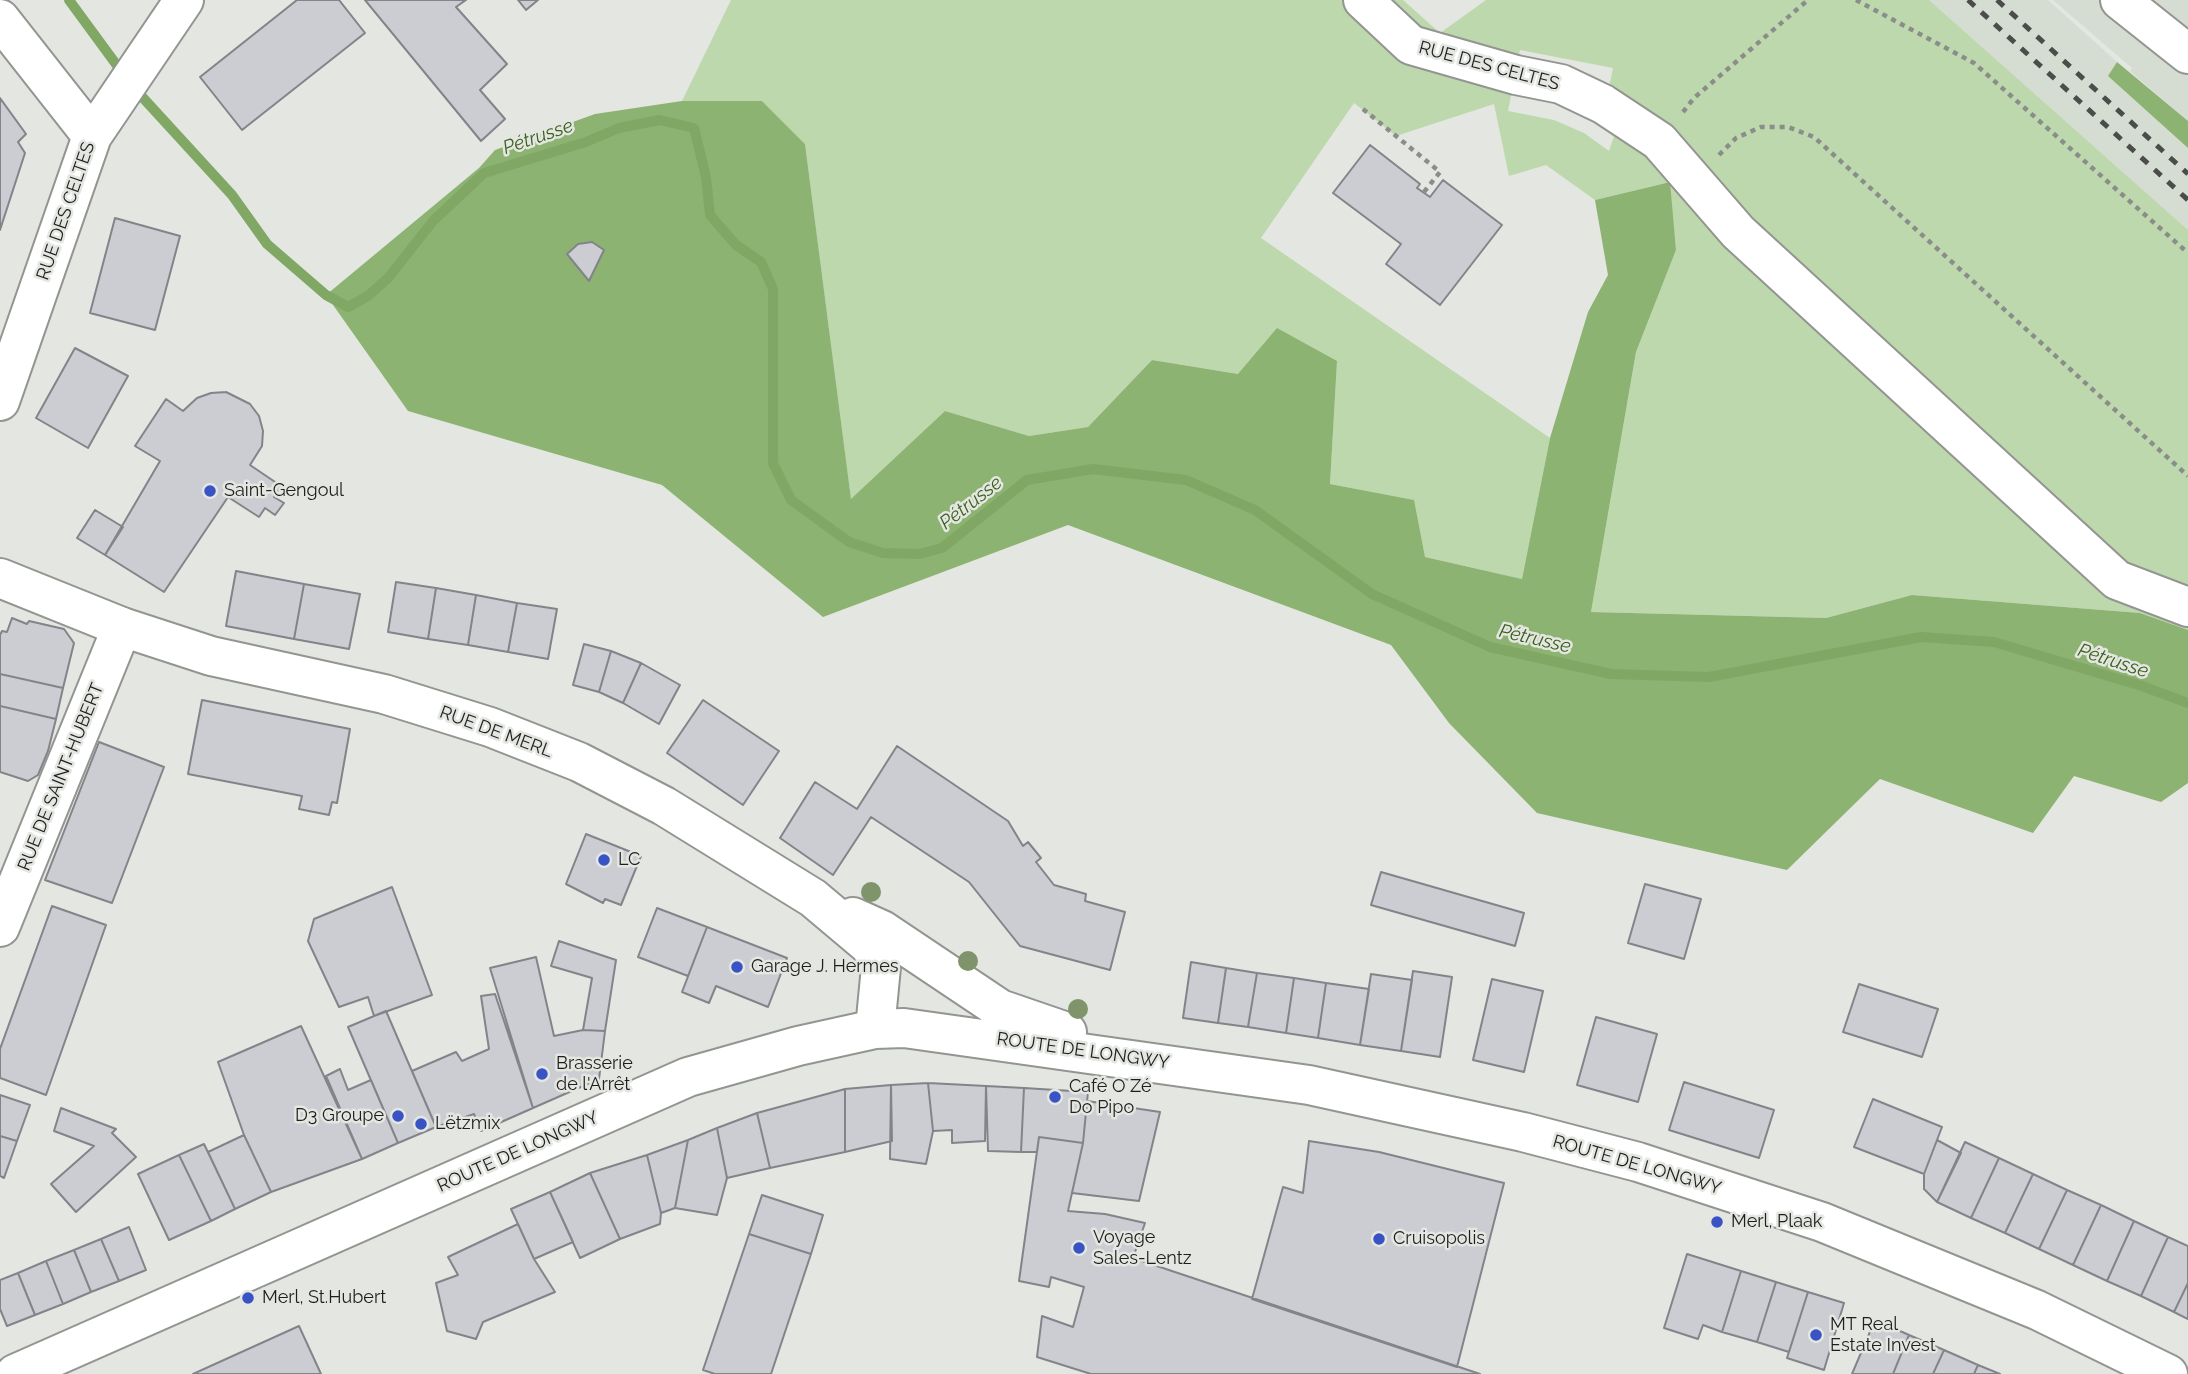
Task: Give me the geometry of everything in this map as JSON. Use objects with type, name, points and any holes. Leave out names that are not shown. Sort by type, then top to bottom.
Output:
[{"type":"main road","name":"RUE DES CELTES","points":[[0,401],[92,136],[184,0]]},
{"type":"main road","name":"RUE DES CELTES","points":[[1363,0],[1411,45],[1516,75],[1561,84],[1603,104],[1659,141],[1738,232],[2118,580],[2188,607]]},
{"type":"main road","points":[[2120,0],[2188,54]]},
{"type":"main road","points":[[0,19],[92,136]]},
{"type":"main road","name":"RUE DE MERL","points":[[0,578],[122,627],[211,656],[384,694],[490,727],[579,762],[664,806],[813,898],[870,946],[881,967],[875,1029]]},
{"type":"main road","name":"RUE DE SAINT-HUBERT","points":[[0,927],[122,627]]},
{"type":"main road","points":[[813,898],[882,930],[1000,1009],[1057,1030],[1228,1071]]},
{"type":"main road","name":"ROUTE DE LONGWY","points":[[15,1374],[68,1363],[688,1077],[789,1048],[875,1029],[936,1031],[1228,1071],[1322,1088],[1523,1132],[1638,1162],[1822,1222],[2037,1310],[2168,1374]]},
{"type":"path","points":[[1808,0],[1694,98],[1659,141],[1717,157],[1736,138],[1761,127],[1788,127],[1814,137],[2188,476]]},
{"type":"path","points":[[1856,0],[1974,63],[2188,253]]},
{"type":"path","points":[[1363,108],[1440,172],[1424,192]]},
{"type":"shaded area","points":[[1929,0],[2048,0],[2117,62],[2109,76],[2188,148],[2188,230]]},
{"type":"shaded area","points":[[2053,0],[2188,0],[2188,121],[2130,71],[2132,68]]},
{"type":"green space","points":[[731,0],[1403,0],[1440,33],[1486,0],[1929,0],[2188,230],[2188,630],[2140,613],[1912,595],[1826,618],[1591,612],[1636,352],[1676,250],[1669,182],[1595,200],[1546,165],[1509,176],[1494,104],[1396,136],[1354,103],[1261,238],[1550,438],[1522,579],[1425,557],[1413,500],[1330,484],[1337,361],[1238,374],[1152,360],[1088,427],[1029,436],[945,411],[851,500],[805,144],[762,101],[682,101]],"holes":[[[1520,50],[1613,68],[1608,92],[1626,100],[1609,151],[1584,133],[1554,120],[1508,111]]]},
{"type":"green space","points":[[2117,62],[2188,121],[2188,148],[2108,76]]},
{"type":"green space","points":[[682,101],[762,101],[805,144],[851,499],[945,411],[1029,436],[1088,427],[1152,360],[1238,374],[1277,328],[1337,361],[1330,484],[1414,500],[1425,557],[1522,579],[1550,438],[1588,312],[1608,275],[1595,200],[1670,182],[1676,250],[1636,352],[1591,612],[1826,618],[1912,595],[2140,613],[2188,630],[2188,783],[2161,802],[2074,776],[2033,833],[1880,779],[1787,870],[1537,813],[1449,723],[1391,645],[1068,525],[823,617],[662,485],[408,411],[326,295],[479,168],[495,150],[595,114]]},
{"type":"building","points":[[297,0],[339,0],[365,33],[242,130],[200,77]]},
{"type":"building","points":[[365,0],[466,0],[456,7],[507,64],[480,90],[505,119],[481,141]]},
{"type":"building","points":[[518,0],[538,0],[526,10]]},
{"type":"building","points":[[0,98],[26,134],[18,142],[25,153],[0,230]]},
{"type":"building","points":[[1370,145],[1420,184],[1417,188],[1430,197],[1443,180],[1502,225],[1440,305],[1386,264],[1401,244],[1333,193]]},
{"type":"building","points":[[115,218],[180,236],[155,330],[90,313]]},
{"type":"building","points":[[592,242],[604,250],[589,281],[567,254],[578,244]]},
{"type":"building","points":[[75,348],[128,376],[88,448],[36,418]]},
{"type":"building","name":"Saint-Gengoul","points":[[226,392],[250,404],[259,416],[263,431],[262,446],[250,465],[281,486],[274,497],[284,503],[275,515],[265,508],[259,517],[228,497],[164,592],[105,555],[160,461],[135,446],[166,399],[183,411],[197,398]]},
{"type":"building","points":[[95,510],[123,527],[105,555],[77,538]]},
{"type":"building","points":[[236,571],[304,584],[294,639],[226,626]]},
{"type":"building","points":[[396,582],[436,588],[428,639],[388,632]]},
{"type":"building","points":[[304,584],[360,594],[349,649],[294,639]]},
{"type":"building","points":[[436,588],[476,595],[468,645],[428,639]]},
{"type":"building","points":[[476,595],[517,603],[508,652],[468,645]]},
{"type":"building","points":[[517,603],[557,609],[548,659],[508,652]]},
{"type":"building","points":[[12,618],[27,624],[29,621],[64,629],[74,643],[63,688],[0,674],[0,635],[2,631],[7,632]]},
{"type":"building","points":[[584,644],[611,651],[599,692],[573,685]]},
{"type":"building","points":[[611,651],[641,663],[623,703],[599,692]]},
{"type":"building","points":[[641,663],[680,685],[659,724],[623,703]]},
{"type":"building","points":[[0,674],[63,688],[56,719],[0,706]]},
{"type":"building","points":[[202,700],[350,729],[337,803],[332,802],[329,815],[299,809],[302,796],[188,774]]},
{"type":"building","points":[[703,700],[779,751],[743,805],[667,753]]},
{"type":"building","points":[[0,706],[56,719],[48,751],[38,775],[28,781],[0,772]]},
{"type":"building","points":[[99,742],[164,767],[112,903],[45,880]]},
{"type":"building","points":[[897,746],[1008,821],[1023,846],[1028,842],[1041,858],[1036,862],[1054,885],[1086,894],[1085,901],[1125,912],[1110,970],[1020,946],[969,882],[871,817],[833,875],[780,838],[815,782],[857,809]]},
{"type":"building","points":[[586,834],[641,856],[621,905],[605,899],[603,903],[566,884]]},
{"type":"building","points":[[1381,872],[1524,913],[1515,946],[1371,905]]},
{"type":"building","points":[[1645,884],[1701,899],[1684,959],[1628,943]]},
{"type":"building","points":[[392,887],[432,995],[374,1016],[368,997],[339,1007],[308,941],[314,919]]},
{"type":"building","points":[[52,906],[106,925],[46,1095],[0,1078],[0,1049]]},
{"type":"building","points":[[657,908],[707,927],[688,976],[638,957]]},
{"type":"building","name":"Garage J. Hermes","points":[[707,927],[787,958],[768,1007],[716,986],[709,1003],[682,992]]},
{"type":"building","points":[[559,941],[616,960],[605,1031],[583,1030],[592,978],[551,966]]},
{"type":"building","points":[[536,957],[554,1036],[583,1030],[605,1031],[599,1079],[533,1108],[490,968]]},
{"type":"building","points":[[1191,962],[1226,968],[1218,1023],[1183,1018]]},
{"type":"building","points":[[1226,968],[1257,973],[1248,1027],[1218,1023]]},
{"type":"building","points":[[1413,971],[1452,977],[1440,1057],[1401,1051]]},
{"type":"building","points":[[1257,973],[1294,978],[1286,1033],[1248,1027]]},
{"type":"building","points":[[1371,974],[1412,980],[1401,1051],[1360,1045]]},
{"type":"building","points":[[1294,978],[1326,983],[1318,1038],[1286,1033]]},
{"type":"building","points":[[1492,979],[1543,991],[1524,1072],[1473,1060]]},
{"type":"building","points":[[1326,983],[1369,989],[1360,1045],[1318,1038]]},
{"type":"building","points":[[1859,984],[1938,1009],[1922,1057],[1843,1032]]},
{"type":"building","points":[[495,994],[533,1108],[481,1131],[474,1114],[436,1127],[412,1071],[456,1052],[462,1061],[489,1049],[481,996]]},
{"type":"building","points":[[386,1011],[436,1127],[398,1143],[348,1027]]},
{"type":"building","points":[[1596,1017],[1657,1034],[1638,1102],[1577,1085]]},
{"type":"building","points":[[301,1026],[362,1159],[271,1192],[244,1135],[218,1062]]},
{"type":"building","points":[[340,1069],[348,1090],[371,1080],[398,1143],[362,1159],[326,1076]]},
{"type":"building","points":[[1684,1082],[1774,1110],[1759,1158],[1669,1130]]},
{"type":"building","points":[[928,1083],[986,1086],[985,1141],[952,1143],[952,1130],[933,1131]]},
{"type":"building","points":[[928,1083],[933,1131],[926,1164],[890,1159],[891,1085]]},
{"type":"building","points":[[891,1085],[892,1141],[845,1152],[845,1089]]},
{"type":"building","points":[[986,1086],[1024,1088],[1021,1152],[988,1151]]},
{"type":"building","points":[[1024,1088],[1088,1092],[1083,1143],[1039,1137],[1037,1152],[1021,1152]]},
{"type":"building","points":[[845,1089],[845,1152],[770,1168],[757,1113]]},
{"type":"building","points":[[0,1095],[30,1105],[17,1141],[0,1136]]},
{"type":"building","points":[[1873,1099],[1942,1127],[1924,1174],[1854,1147]]},
{"type":"building","points":[[1087,1101],[1160,1112],[1139,1201],[1072,1193],[1083,1143]]},
{"type":"building","points":[[61,1108],[116,1129],[112,1133],[136,1157],[76,1212],[51,1184],[94,1146],[54,1131]]},
{"type":"building","points":[[757,1113],[770,1168],[727,1178],[717,1128]]},
{"type":"building","points":[[717,1128],[727,1178],[717,1215],[675,1208],[688,1140]]},
{"type":"building","points":[[244,1135],[271,1192],[235,1209],[208,1152]]},
{"type":"building","points":[[0,1136],[17,1141],[4,1178],[0,1176]]},
{"type":"building","name":"Voyage Sales-Lentz","points":[[1039,1137],[1083,1143],[1068,1211],[1105,1214],[1145,1223],[1133,1258],[1480,1374],[1091,1374],[1037,1357],[1042,1316],[1073,1327],[1084,1287],[1051,1277],[1049,1287],[1019,1281]]},
{"type":"building","points":[[688,1140],[675,1208],[661,1213],[647,1155]]},
{"type":"building","points":[[1937,1140],[1961,1153],[1937,1202],[1924,1189],[1924,1174]]},
{"type":"building","name":"Cruisopolis","points":[[1309,1141],[1379,1152],[1504,1183],[1457,1367],[1252,1299],[1283,1187],[1303,1193]]},
{"type":"building","points":[[1965,1142],[1999,1158],[1971,1218],[1937,1202]]},
{"type":"building","points":[[204,1144],[235,1209],[211,1221],[179,1155]]},
{"type":"building","points":[[179,1155],[211,1221],[169,1240],[138,1174]]},
{"type":"building","points":[[647,1155],[661,1213],[660,1224],[620,1239],[590,1173]]},
{"type":"building","points":[[1999,1158],[2033,1174],[2005,1233],[1971,1218]]},
{"type":"building","points":[[590,1173],[620,1239],[580,1258],[550,1192]]},
{"type":"building","points":[[2033,1174],[2067,1190],[2039,1249],[2005,1233]]},
{"type":"building","points":[[2067,1190],[2101,1205],[2073,1265],[2039,1249]]},
{"type":"building","points":[[550,1192],[573,1242],[534,1259],[511,1209]]},
{"type":"building","points":[[762,1195],[823,1215],[811,1254],[749,1234]]},
{"type":"building","points":[[2101,1205],[2134,1221],[2107,1281],[2073,1265]]},
{"type":"building","points":[[2134,1221],[2168,1237],[2141,1296],[2107,1281]]},
{"type":"building","points":[[518,1224],[534,1259],[555,1292],[483,1322],[476,1339],[447,1331],[436,1283],[458,1275],[448,1257]]},
{"type":"building","points":[[129,1227],[146,1270],[119,1281],[101,1239]]},
{"type":"building","points":[[749,1234],[811,1254],[771,1374],[715,1374],[703,1370]]},
{"type":"building","points":[[2168,1237],[2188,1246],[2188,1283],[2174,1312],[2141,1296]]},
{"type":"building","points":[[101,1239],[119,1281],[91,1292],[74,1250]]},
{"type":"building","points":[[74,1250],[91,1292],[63,1304],[46,1261]]},
{"type":"building","points":[[1687,1254],[1741,1271],[1722,1332],[1703,1325],[1698,1339],[1664,1328]]},
{"type":"building","points":[[46,1261],[63,1304],[35,1315],[18,1273]]},
{"type":"building","points":[[1741,1271],[1776,1282],[1757,1342],[1722,1332]]},
{"type":"building","points":[[18,1273],[35,1315],[7,1326],[0,1309],[0,1280]]},
{"type":"building","points":[[1776,1282],[1808,1292],[1789,1352],[1757,1342]]},
{"type":"building","points":[[2188,1283],[2188,1319],[2174,1312]]},
{"type":"building","points":[[1808,1292],[1844,1303],[1824,1370],[1787,1358]]},
{"type":"building","points":[[1875,1320],[1909,1335],[1893,1374],[1852,1374]]},
{"type":"building","points":[[299,1326],[321,1374],[193,1374]]},
{"type":"building","points":[[1909,1335],[1944,1350],[1933,1374],[1893,1374]]},
{"type":"building","points":[[1944,1350],[1978,1365],[1974,1374],[1933,1374]]},
{"type":"building","points":[[1978,1365],[2000,1374],[1974,1374]]},
{"type":"waterway","name":"Pétrusse","points":[[69,0],[124,75]]},
{"type":"waterway","name":"Pétrusse","points":[[134,88],[232,195],[267,244],[326,295],[348,307],[368,296],[389,277],[433,221],[484,173],[586,142],[619,128],[659,120],[694,128],[706,177],[710,215],[736,245],[761,262],[773,289],[773,463],[791,500],[849,542],[883,553],[919,554],[942,548],[1027,480],[1093,469],[1186,480],[1255,510],[1372,594],[1490,647],[1611,674],[1709,677],[1921,637],[1994,642],[2142,686],[2188,703]]},
{"type":"railway","points":[[1968,0],[2188,200]]},
{"type":"railway","points":[[1997,0],[2188,174]]},
{"type":"place","name":"Saint-Gengoul","points":[[210,491]]},
{"type":"place","name":"LC","points":[[604,860]]},
{"type":"place","name":"Garage J. Hermes","points":[[737,967]]},
{"type":"place","name":"Brasserie de l'Arrêt","points":[[542,1074]]},
{"type":"place","name":"Café O Zé Do Pipo","points":[[1055,1097]]},
{"type":"place","name":"D3 Groupe","points":[[398,1116]]},
{"type":"place","name":"Lëtzmix","points":[[421,1124]]},
{"type":"place","name":"Merl, Plaak","points":[[1717,1222]]},
{"type":"place","name":"Cruisopolis","points":[[1379,1239]]},
{"type":"place","name":"Voyage Sales-Lentz","points":[[1079,1248]]},
{"type":"place","name":"Merl, St.Hubert","points":[[248,1298]]},
{"type":"place","name":"MT Real Estate Invest","points":[[1816,1335]]}]
